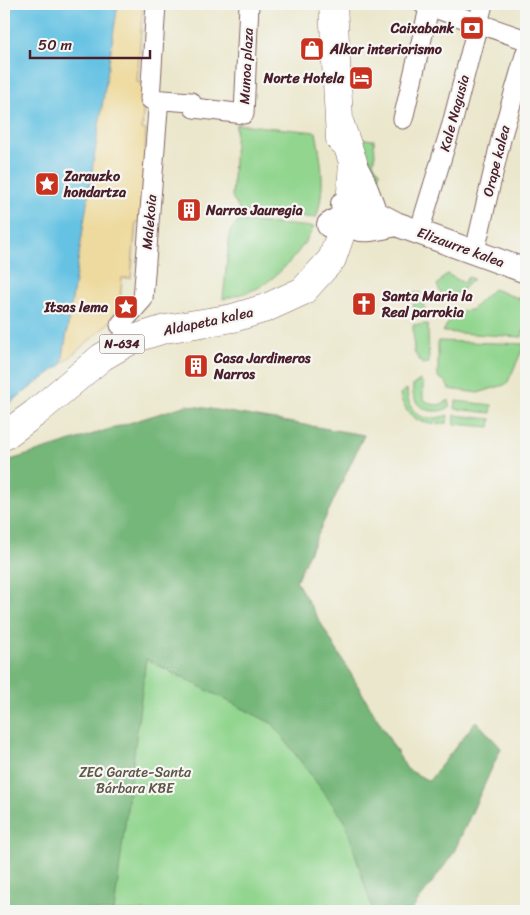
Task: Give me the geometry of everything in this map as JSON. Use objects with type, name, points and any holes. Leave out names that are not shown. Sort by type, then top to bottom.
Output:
[{"type":"highway","name":"N-634","points":[[333,4],[340,129],[337,193],[351,219]]},
{"type":"highway","name":"N-634","points":[[266,308],[303,291],[332,259],[351,219],[353,162],[340,129]]},
{"type":"highway","name":"N-634","points":[[266,308],[311,255],[351,219]]},
{"type":"highway","name":"Aldapeta kalea","points":[[4,436],[34,414],[102,357],[133,339],[166,329],[233,318],[266,308]]},
{"type":"main road","name":"Elizaurre kalea","points":[[351,219],[396,224],[526,270]]},
{"type":"street","name":"Munoa plaza","points":[[156,4],[150,99],[191,102],[194,108],[244,114],[249,4]]},
{"type":"street","points":[[403,119],[428,4],[480,13],[526,40]]},
{"type":"street","name":"Kale Nagusia","points":[[422,222],[452,124],[480,13]]},
{"type":"street","name":"Orape kalea","points":[[477,242],[502,135],[526,52]]},
{"type":"street","name":"Malekoia","points":[[120,325],[143,299],[158,110]]},
{"type":"green space","points":[[236,124],[316,132],[322,186],[316,218],[240,211],[232,197]]},
{"type":"green space","points":[[356,138],[374,140],[375,154],[373,163],[380,172],[376,182],[373,183]]},
{"type":"green space","points":[[239,221],[314,227],[297,253],[267,283],[245,293],[223,299],[230,231]]},
{"type":"green space","points":[[447,274],[464,283],[468,277],[473,279],[460,292],[442,296],[437,285]]},
{"type":"green space","points":[[493,289],[526,301],[526,322],[522,337],[443,332],[454,316],[466,310],[471,310]]},
{"type":"green space","points":[[413,293],[420,293],[427,317],[414,317]]},
{"type":"green space","points":[[428,324],[429,363],[422,364],[414,352],[413,325]]},
{"type":"green space","points":[[438,341],[525,344],[507,384],[478,393],[449,389],[446,382],[438,377]]},
{"type":"green space","points":[[420,380],[423,383],[423,399],[436,405],[449,400],[449,408],[435,411],[423,408],[418,404],[413,393],[413,385]]},
{"type":"green space","points":[[407,389],[410,406],[414,411],[419,415],[432,418],[448,415],[447,423],[423,422],[411,415],[402,403],[400,394]]},
{"type":"green space","points":[[456,401],[492,405],[491,413],[455,409]]},
{"type":"green space","points":[[187,405],[364,435],[296,581],[407,769],[429,781],[476,721],[501,748],[453,854],[411,911],[373,911],[345,821],[273,724],[146,659],[114,911],[4,911],[4,462]]},
{"type":"green space","points":[[455,415],[491,419],[490,427],[454,424]]},
{"type":"green space","name":"ZEC Garate-Santa Bárbara KBE","points":[[135,644],[253,692],[342,813],[380,911],[4,911]]},
{"type":"sand","name":"Zarauzko hondartza","points":[[4,4],[143,4],[137,82],[145,83],[142,129],[146,130],[142,222],[136,222],[131,278],[122,278],[120,302],[109,323],[62,364],[4,407]]},
{"type":"water","name":"Zarauzko hondartza","points":[[4,4],[118,4],[62,364],[4,407]]},
{"type":"place","name":"Caixabank","points":[[472,28]]},
{"type":"place","name":"Alkar interiorismo","points":[[312,49]]},
{"type":"place","name":"Norte Hotela","points":[[361,78]]},
{"type":"place","name":"Zarauzko hondartza","points":[[47,184]]},
{"type":"place","name":"Narros Jauregia","points":[[189,210]]},
{"type":"place","name":"Santa Maria la Real parrokia","points":[[364,304]]},
{"type":"place","name":"Itsas lema","points":[[126,307]]},
{"type":"place","name":"Casa Jardineros Narros","points":[[196,366]]}]
